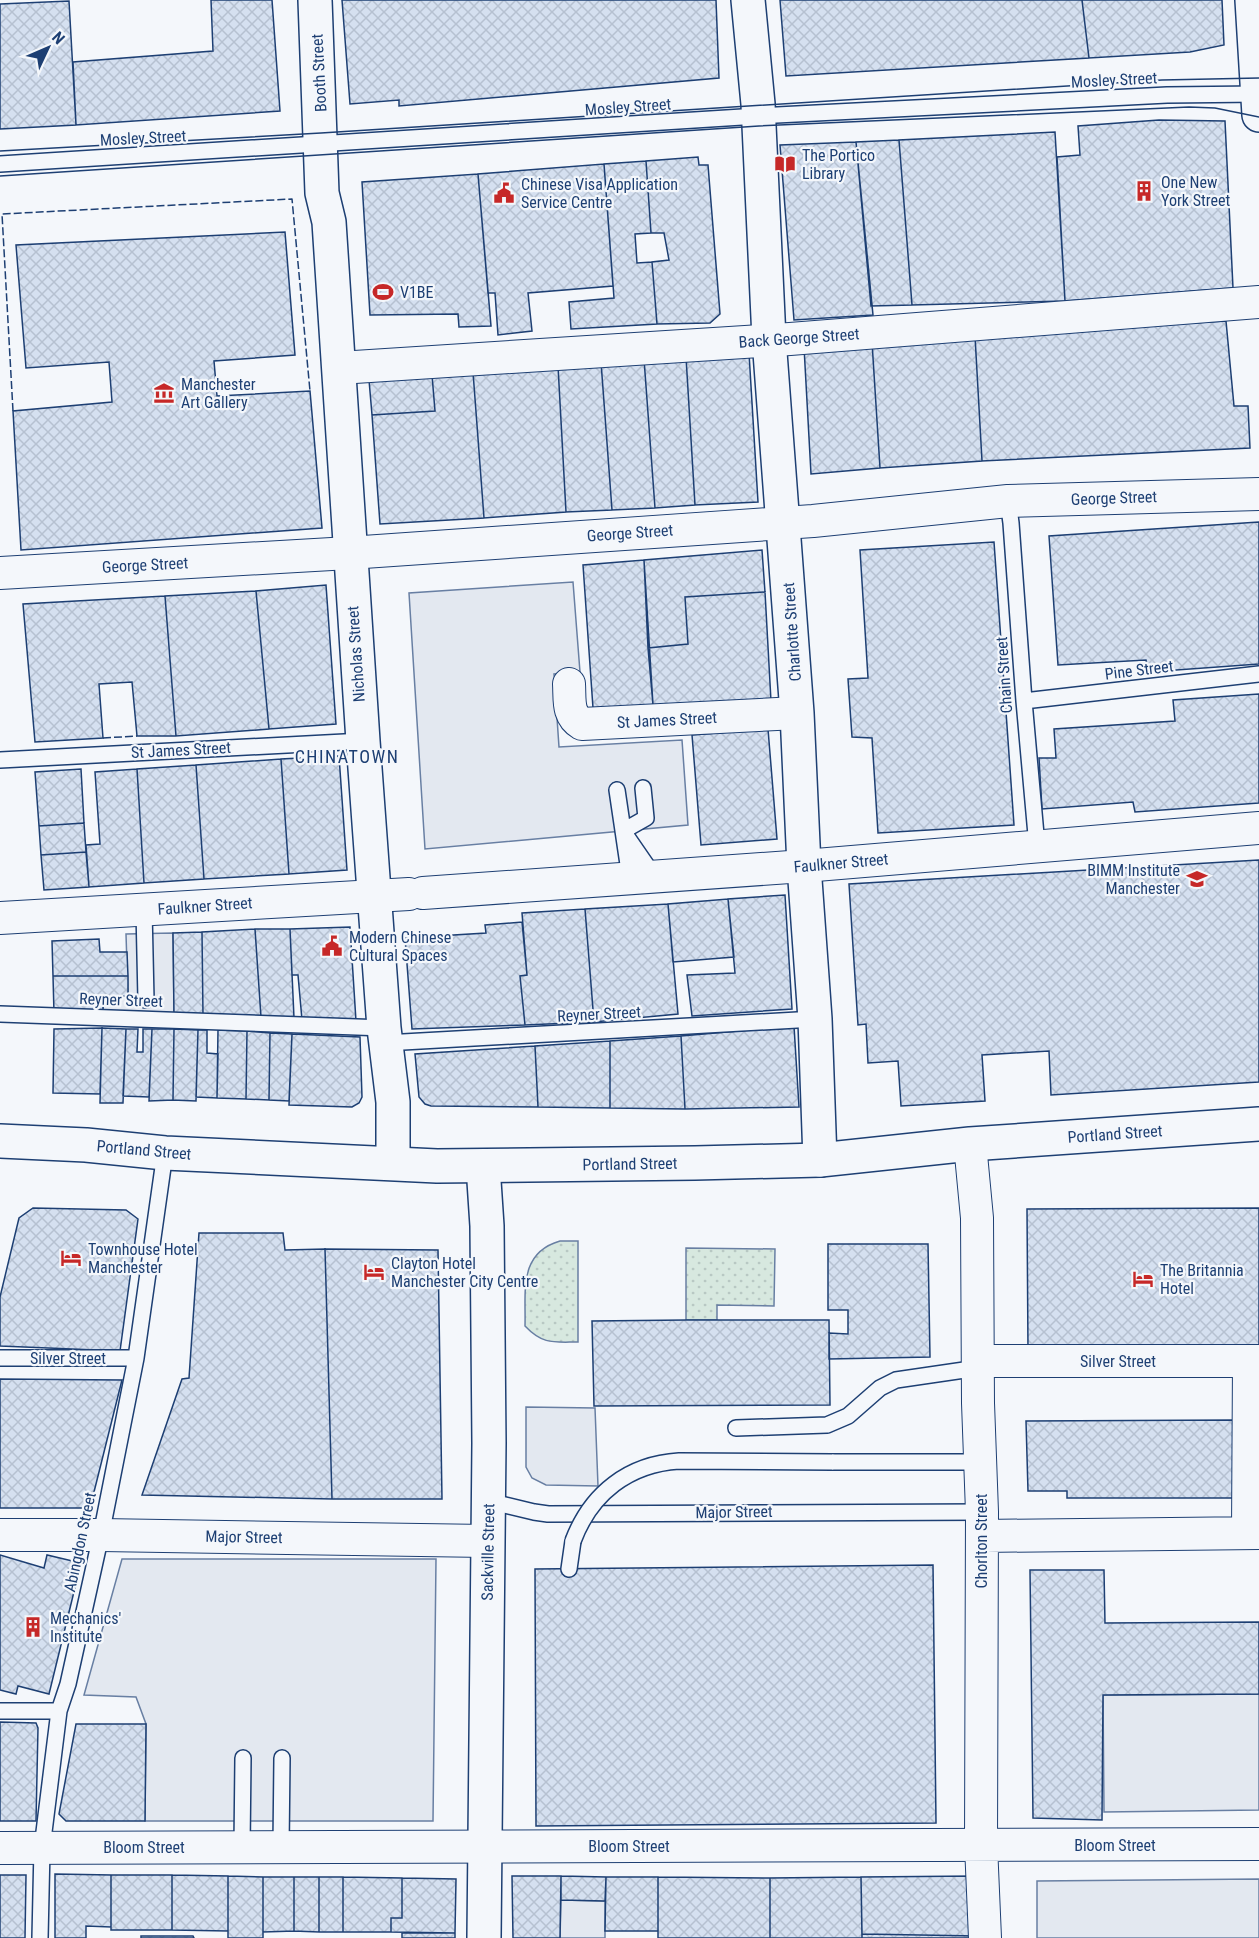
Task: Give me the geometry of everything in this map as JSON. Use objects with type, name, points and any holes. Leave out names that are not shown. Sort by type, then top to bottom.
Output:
[{"type":"street","name":"Booth Street","points":[[315,0],[321,145]]},
{"type":"street","name":"Charlotte Street","points":[[748,0],[758,110],[769,339],[797,713],[804,866],[815,1019],[820,1160]]},
{"type":"street","points":[[1252,0],[1258,101]]},
{"type":"street","name":"Nicholas Street","points":[[321,145],[322,193],[329,222],[349,553],[384,1036],[393,1102],[393,1163]]},
{"type":"street","name":"Back George Street","points":[[339,368],[1259,303]]},
{"type":"street","name":"George Street","points":[[0,573],[349,553],[784,522],[1008,501],[1259,494]]},
{"type":"street","name":"St James Street","points":[[569,684],[570,712],[574,720],[582,724],[797,713]]},
{"type":"street","name":"Faulkner Street","points":[[0,918],[416,894],[804,866],[1259,828]]},
{"type":"street","name":"Portland Street","points":[[0,1141],[86,1145],[165,1153],[483,1166],[820,1160],[970,1144],[1259,1124]]},
{"type":"street","name":"Chorlton Street","points":[[970,1144],[977,1218],[982,1524],[981,1845],[985,1938]]},
{"type":"street","name":"Sackville Street","points":[[483,1166],[488,1273],[484,1938]]},
{"type":"street","points":[[1253,1533],[1254,1361]]},
{"type":"street","name":"Silver Street","points":[[978,1365],[1254,1361]]},
{"type":"street","name":"Major Street","points":[[982,1524],[1253,1533]]},
{"type":"street","name":"Major Street","points":[[0,1535],[487,1541]]},
{"type":"street","name":"Bloom Street","points":[[0,1848],[1259,1844]]},
{"type":"lane","name":"Mosley Street","points":[[0,164],[321,145],[758,110],[1167,95],[1258,101]]},
{"type":"lane","name":"Chain Street","points":[[1008,501],[1037,846]]},
{"type":"lane","name":"Pine Street","points":[[1024,701],[1259,674]]},
{"type":"lane","name":"St James Street","points":[[0,760],[363,741]]},
{"type":"lane","points":[[623,831],[646,818],[643,788]]},
{"type":"lane","points":[[617,790],[623,831],[642,877]]},
{"type":"lane","points":[[623,831],[642,877]]},
{"type":"lane","points":[[144,910],[146,1000]]},
{"type":"lane","name":"Reyner Street","points":[[0,1014],[384,1036],[815,1019]]},
{"type":"lane","name":"Abingdon Street","points":[[40,1938],[42,1848],[59,1711],[68,1684],[101,1535],[136,1358],[165,1153]]},
{"type":"lane","name":"Silver Street","points":[[0,1358],[136,1358]]},
{"type":"lane","points":[[736,1428],[827,1425],[848,1416],[880,1388],[896,1380],[978,1365]]},
{"type":"lane","points":[[569,1569],[573,1541],[586,1515],[600,1498],[627,1475],[641,1467],[659,1462],[980,1462]]},
{"type":"lane","name":"Major Street","points":[[488,1501],[548,1514],[982,1524]]},
{"type":"lane","points":[[0,1711],[59,1711]]},
{"type":"lane","points":[[242,1847],[243,1758]]},
{"type":"lane","points":[[281,1847],[282,1758]]},
{"type":"shaded area","points":[[573,582],[580,672],[554,674],[559,747],[682,740],[688,825],[425,849],[409,593]]},
{"type":"shaded area","points":[[173,933],[174,1015],[103,1012],[103,997],[128,996],[126,934]]},
{"type":"shaded area","points":[[560,1241],[578,1241],[578,1342],[549,1341],[538,1337],[525,1326],[525,1287],[531,1264],[546,1247]]},
{"type":"shaded area","points":[[686,1248],[775,1249],[774,1306],[717,1305],[717,1320],[686,1320]]},
{"type":"shaded area","points":[[526,1407],[595,1408],[598,1486],[546,1485],[532,1478],[526,1467]]},
{"type":"shaded area","points":[[122,1559],[436,1559],[433,1821],[145,1821],[146,1724],[136,1697],[84,1695]]},
{"type":"shaded area","points":[[1259,1694],[1259,1810],[1104,1812],[1103,1695]]},
{"type":"shaded area","points":[[1259,1879],[1259,1938],[1037,1938],[1037,1881]]},
{"type":"shaded area","points":[[561,1900],[605,1901],[605,1938],[560,1938]]},
{"type":"building","points":[[211,0],[272,0],[280,111],[76,125],[73,62],[213,51]]},
{"type":"building","points":[[342,0],[716,0],[719,78],[399,106],[399,100],[350,104]]},
{"type":"building","points":[[780,0],[1082,0],[1089,58],[786,76]]},
{"type":"building","points":[[1082,0],[1222,0],[1224,45],[1190,52],[1089,58]]},
{"type":"building","points":[[69,1],[76,125],[0,129],[0,4]]},
{"type":"building","name":"One New York Street","points":[[1159,120],[1225,121],[1233,288],[1065,301],[1057,157],[1080,155],[1078,126]]},
{"type":"building","points":[[1055,132],[1065,301],[912,305],[899,140]]},
{"type":"building","points":[[899,140],[912,305],[871,306],[856,142]]},
{"type":"building","points":[[856,142],[873,315],[794,320],[780,145]]},
{"type":"building","points":[[698,157],[699,165],[708,165],[720,314],[710,323],[657,324],[652,262],[669,260],[664,233],[651,233],[646,161]]},
{"type":"building","points":[[646,161],[651,233],[635,234],[637,263],[652,262],[657,324],[571,329],[569,302],[614,298],[604,164]]},
{"type":"building","points":[[604,164],[613,286],[528,293],[532,331],[498,335],[495,293],[488,293],[478,174]]},
{"type":"building","points":[[478,174],[491,326],[459,327],[458,314],[370,315],[362,182]]},
{"type":"building","name":"Manchester Art Gallery","points":[[285,232],[295,355],[214,361],[217,396],[310,391],[322,528],[21,550],[13,411],[112,402],[109,362],[26,368],[16,245]]},
{"type":"building","points":[[1226,321],[1234,406],[1248,406],[1250,448],[982,461],[975,336]]},
{"type":"building","points":[[975,336],[982,461],[880,468],[872,342]]},
{"type":"building","points":[[872,342],[880,468],[811,474],[804,347]]},
{"type":"building","points":[[749,353],[758,502],[695,505],[686,357]]},
{"type":"building","points":[[686,357],[695,505],[655,508],[644,359]]},
{"type":"building","points":[[644,359],[655,508],[612,510],[601,362]]},
{"type":"building","points":[[601,362],[612,510],[566,512],[558,366]]},
{"type":"building","points":[[558,366],[566,512],[484,518],[473,372]]},
{"type":"building","points":[[473,372],[484,518],[380,524],[372,415],[435,411],[432,375]]},
{"type":"building","points":[[432,375],[435,411],[372,415],[369,380]]},
{"type":"building","points":[[1259,522],[1259,664],[1149,672],[1146,660],[1058,665],[1049,536]]},
{"type":"building","points":[[994,542],[1014,825],[878,833],[872,738],[852,737],[848,679],[868,678],[860,550]]},
{"type":"building","points":[[762,550],[765,592],[685,597],[688,644],[648,648],[644,560]]},
{"type":"building","points":[[644,560],[653,705],[593,708],[583,565]]},
{"type":"building","points":[[326,585],[336,724],[269,729],[256,591]]},
{"type":"building","points":[[256,591],[269,729],[176,736],[165,596]]},
{"type":"building","points":[[765,592],[771,701],[653,705],[648,648],[688,644],[685,597]]},
{"type":"building","points":[[165,596],[176,736],[137,736],[132,682],[99,684],[103,738],[35,742],[23,604]]},
{"type":"building","points":[[1259,694],[1259,803],[1135,812],[1133,802],[1042,809],[1039,758],[1056,758],[1054,729],[1175,721],[1173,700]]},
{"type":"building","points":[[768,729],[777,839],[701,845],[692,735]]},
{"type":"building","points":[[339,756],[347,870],[289,874],[281,759]]},
{"type":"building","points":[[281,759],[289,874],[204,879],[196,765]]},
{"type":"building","points":[[196,765],[204,879],[144,883],[137,769]]},
{"type":"building","points":[[81,769],[84,823],[39,826],[35,772]]},
{"type":"building","points":[[137,769],[144,883],[89,887],[86,845],[100,844],[95,772]]},
{"type":"building","points":[[84,823],[86,852],[41,855],[39,826]]},
{"type":"building","points":[[86,852],[89,887],[44,890],[41,855]]},
{"type":"building","points":[[1259,860],[1259,1082],[1051,1095],[1049,1051],[982,1055],[985,1101],[901,1106],[898,1061],[868,1063],[866,1024],[858,1025],[849,884]]},
{"type":"building","points":[[785,895],[792,1009],[692,1016],[687,975],[735,973],[728,899]]},
{"type":"building","points":[[728,899],[734,957],[673,962],[668,904]]},
{"type":"building","points":[[668,904],[678,1014],[594,1022],[585,909]]},
{"type":"building","points":[[585,909],[594,1022],[525,1025],[520,976],[527,975],[522,913]]},
{"type":"building","points":[[522,922],[527,975],[520,976],[525,1025],[412,1029],[405,938],[486,933],[485,925]]},
{"type":"building","points":[[350,927],[356,1021],[302,1020],[298,975],[292,975],[290,929]]},
{"type":"building","points":[[255,929],[261,1017],[203,1016],[202,932]]},
{"type":"building","points":[[255,929],[290,929],[294,1018],[261,1017]]},
{"type":"building","points":[[202,932],[203,1016],[174,1015],[173,933]]},
{"type":"building","points":[[99,939],[100,952],[127,952],[128,976],[53,976],[52,941]]},
{"type":"building","points":[[53,976],[128,976],[128,996],[103,997],[103,1012],[54,1013]]},
{"type":"building","points":[[794,1026],[799,1107],[685,1109],[681,1036]]},
{"type":"building","points":[[102,1028],[100,1094],[53,1093],[54,1029]]},
{"type":"building","points":[[102,1028],[126,1029],[123,1103],[100,1103]]},
{"type":"building","points":[[126,1029],[138,1029],[137,1052],[143,1052],[143,1029],[152,1029],[149,1097],[123,1096]]},
{"type":"building","points":[[152,1029],[174,1029],[173,1100],[149,1101]]},
{"type":"building","points":[[174,1029],[198,1030],[196,1101],[173,1100]]},
{"type":"building","points":[[198,1030],[207,1030],[207,1053],[218,1054],[217,1098],[196,1097]]},
{"type":"building","points":[[218,1030],[247,1031],[246,1099],[217,1098]]},
{"type":"building","points":[[247,1031],[270,1033],[269,1100],[246,1099]]},
{"type":"building","points":[[270,1033],[292,1034],[289,1101],[269,1100]]},
{"type":"building","points":[[292,1034],[360,1037],[362,1097],[359,1103],[352,1107],[289,1105]]},
{"type":"building","points":[[681,1036],[685,1109],[610,1108],[610,1041]]},
{"type":"building","points":[[610,1041],[610,1108],[538,1107],[535,1046]]},
{"type":"building","points":[[535,1046],[538,1107],[431,1106],[425,1104],[419,1097],[415,1054]]},
{"type":"building","name":"Townhouse Hotel Manchester","points":[[33,1208],[126,1210],[138,1219],[120,1351],[0,1346],[0,1297],[19,1218]]},
{"type":"building","name":"The Britannia Hotel","points":[[1259,1208],[1259,1349],[1028,1350],[1027,1209]]},
{"type":"building","points":[[199,1233],[283,1233],[285,1250],[325,1249],[332,1499],[142,1495],[182,1379],[189,1378]]},
{"type":"building","points":[[828,1244],[928,1244],[930,1357],[829,1359],[829,1333],[848,1334],[848,1310],[828,1310]]},
{"type":"building","points":[[325,1249],[438,1250],[442,1499],[332,1499]]},
{"type":"building","points":[[829,1320],[830,1405],[594,1406],[592,1321]]},
{"type":"building","points":[[0,1379],[122,1380],[90,1508],[0,1508]]},
{"type":"building","points":[[1234,1420],[1237,1498],[1067,1498],[1067,1491],[1028,1491],[1026,1421]]},
{"type":"building","name":"Mechanics' Institute","points":[[0,1555],[44,1568],[47,1555],[81,1563],[49,1694],[18,1686],[16,1694],[0,1690]]},
{"type":"building","points":[[933,1565],[936,1823],[536,1826],[535,1569]]},
{"type":"building","points":[[1030,1570],[1104,1570],[1105,1623],[1259,1622],[1259,1694],[1103,1695],[1102,1820],[1033,1818]]},
{"type":"building","points":[[0,1722],[36,1723],[38,1728],[36,1821],[0,1821]]},
{"type":"building","points":[[76,1724],[146,1724],[145,1821],[66,1821],[59,1814]]},
{"type":"building","points":[[55,1874],[111,1875],[111,1927],[86,1926],[86,1938],[55,1938]]},
{"type":"building","points":[[0,1875],[26,1875],[25,1938],[0,1938]]},
{"type":"building","points":[[111,1875],[172,1875],[172,1930],[111,1930]]},
{"type":"building","points":[[172,1875],[228,1876],[228,1931],[172,1930]]},
{"type":"building","points":[[228,1876],[263,1877],[263,1938],[228,1938]]},
{"type":"building","points":[[512,1876],[561,1876],[560,1938],[513,1938]]},
{"type":"building","points":[[561,1876],[606,1877],[605,1901],[561,1900]]},
{"type":"building","points":[[976,1876],[977,1936],[862,1934],[861,1877]]},
{"type":"building","points":[[263,1877],[294,1877],[294,1931],[263,1932]]},
{"type":"building","points":[[294,1877],[319,1877],[319,1932],[294,1931]]},
{"type":"building","points":[[319,1877],[343,1877],[343,1932],[319,1932]]},
{"type":"building","points":[[343,1877],[402,1878],[402,1918],[391,1918],[391,1932],[343,1932]]},
{"type":"building","points":[[606,1877],[658,1877],[658,1931],[605,1931]]},
{"type":"building","points":[[658,1877],[770,1878],[770,1938],[658,1938]]},
{"type":"building","points":[[861,1877],[862,1938],[770,1938],[770,1878]]},
{"type":"building","points":[[402,1878],[456,1879],[455,1933],[391,1932],[391,1918],[402,1918]]},
{"type":"building","points":[[402,1933],[455,1933],[455,1938],[402,1938]]},
{"type":"building","points":[[862,1934],[977,1936],[977,1938],[862,1938]]},
{"type":"building","points":[[141,1936],[193,1936],[194,1938],[141,1938]]},
{"type":"tram line","points":[[0,151],[1162,80],[1259,78]]},
{"type":"tram line","points":[[0,176],[759,126],[1189,107],[1215,108],[1259,117]]},
{"type":"fence","points":[[13,411],[2,214],[292,199],[310,391]]},
{"type":"fence","points":[[103,738],[137,736]]},
{"type":"place","name":"The Portico Library","points":[[785,164]]},
{"type":"place","name":"One New York Street","points":[[1144,191]]},
{"type":"place","name":"Chinese Visa Application Service Centre","points":[[504,193]]},
{"type":"place","name":"V1BE","points":[[383,292]]},
{"type":"place","name":"Manchester Art Gallery","points":[[164,393]]},
{"type":"place","name":"BIMM Institute Manchester","points":[[1197,879]]},
{"type":"place","name":"Modern Chinese Cultural Spaces","points":[[332,946]]},
{"type":"place","name":"Townhouse Hotel Manchester","points":[[71,1258]]},
{"type":"place","name":"Clayton Hotel Manchester City Centre","points":[[374,1272]]},
{"type":"place","name":"The Britannia Hotel","points":[[1143,1279]]},
{"type":"place","name":"Mechanics' Institute","points":[[33,1627]]},
{"type":"district","name":"CHINATOWN","points":[[347,756]]}]
